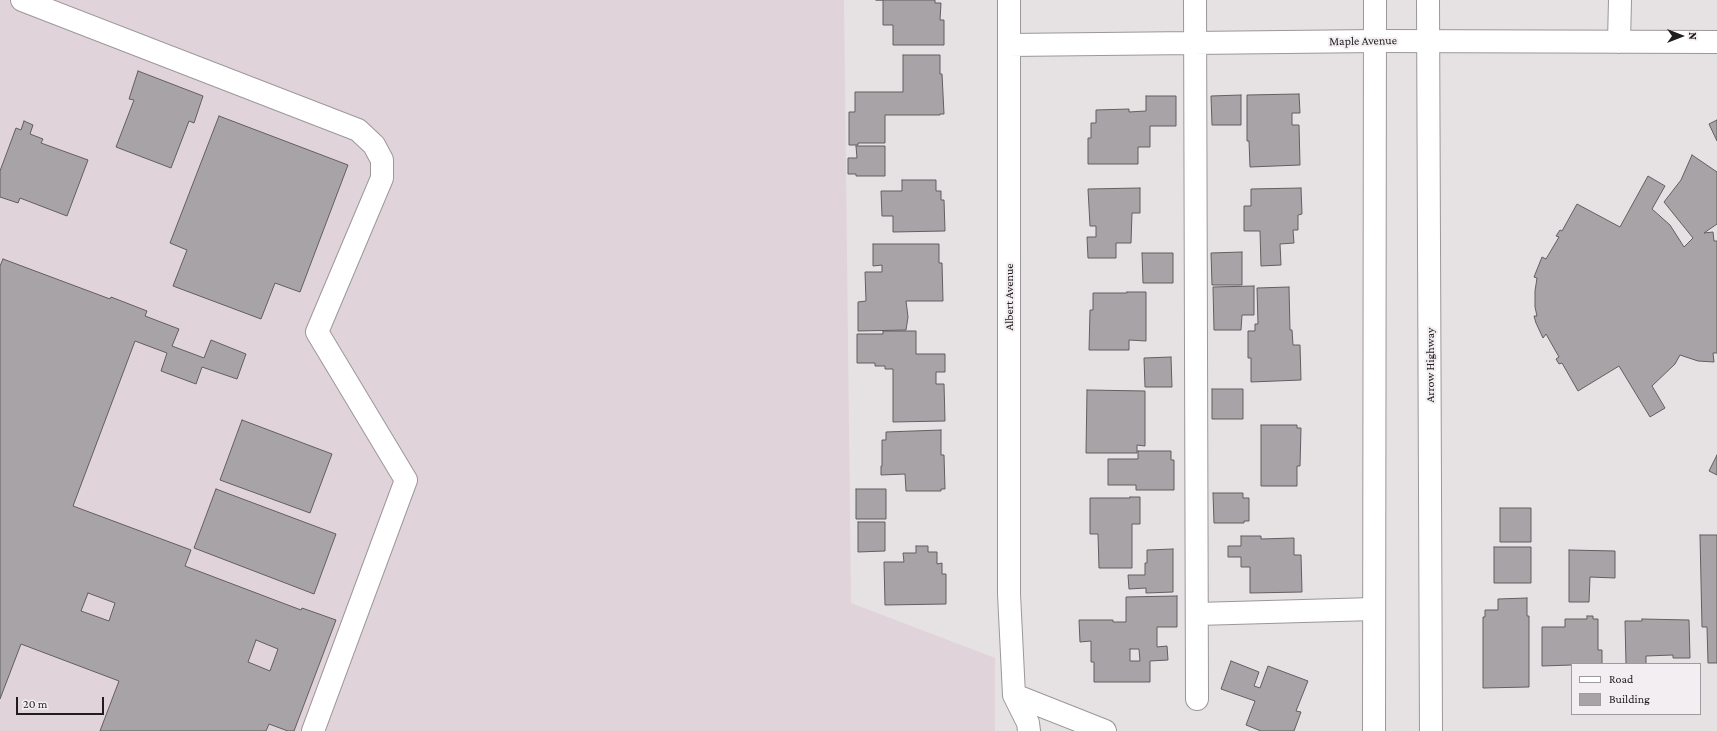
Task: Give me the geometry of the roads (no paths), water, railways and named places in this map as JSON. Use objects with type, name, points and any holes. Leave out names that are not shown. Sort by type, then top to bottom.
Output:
[{"type":"main road","points":[[22,0],[358,130],[374,145],[382,160],[382,178],[317,332],[406,480],[314,731]]},
{"type":"main road","name":"Albert Avenue","points":[[1009,0],[1009,594],[1014,695]]},
{"type":"main road","points":[[1195,0],[1197,699]]},
{"type":"main road","points":[[1374,731],[1375,0]]},
{"type":"main road","name":"Arrow Highway","points":[[1428,0],[1431,731]]},
{"type":"main road","points":[[1619,42],[1620,0]]},
{"type":"main road","name":"Maple Avenue","points":[[1009,45],[1376,41],[1717,42]]},
{"type":"main road","points":[[1197,614],[1374,609]]},
{"type":"main road","points":[[1014,695],[1028,724],[1029,731]]},
{"type":"main road","points":[[1014,695],[1105,731]]}]
